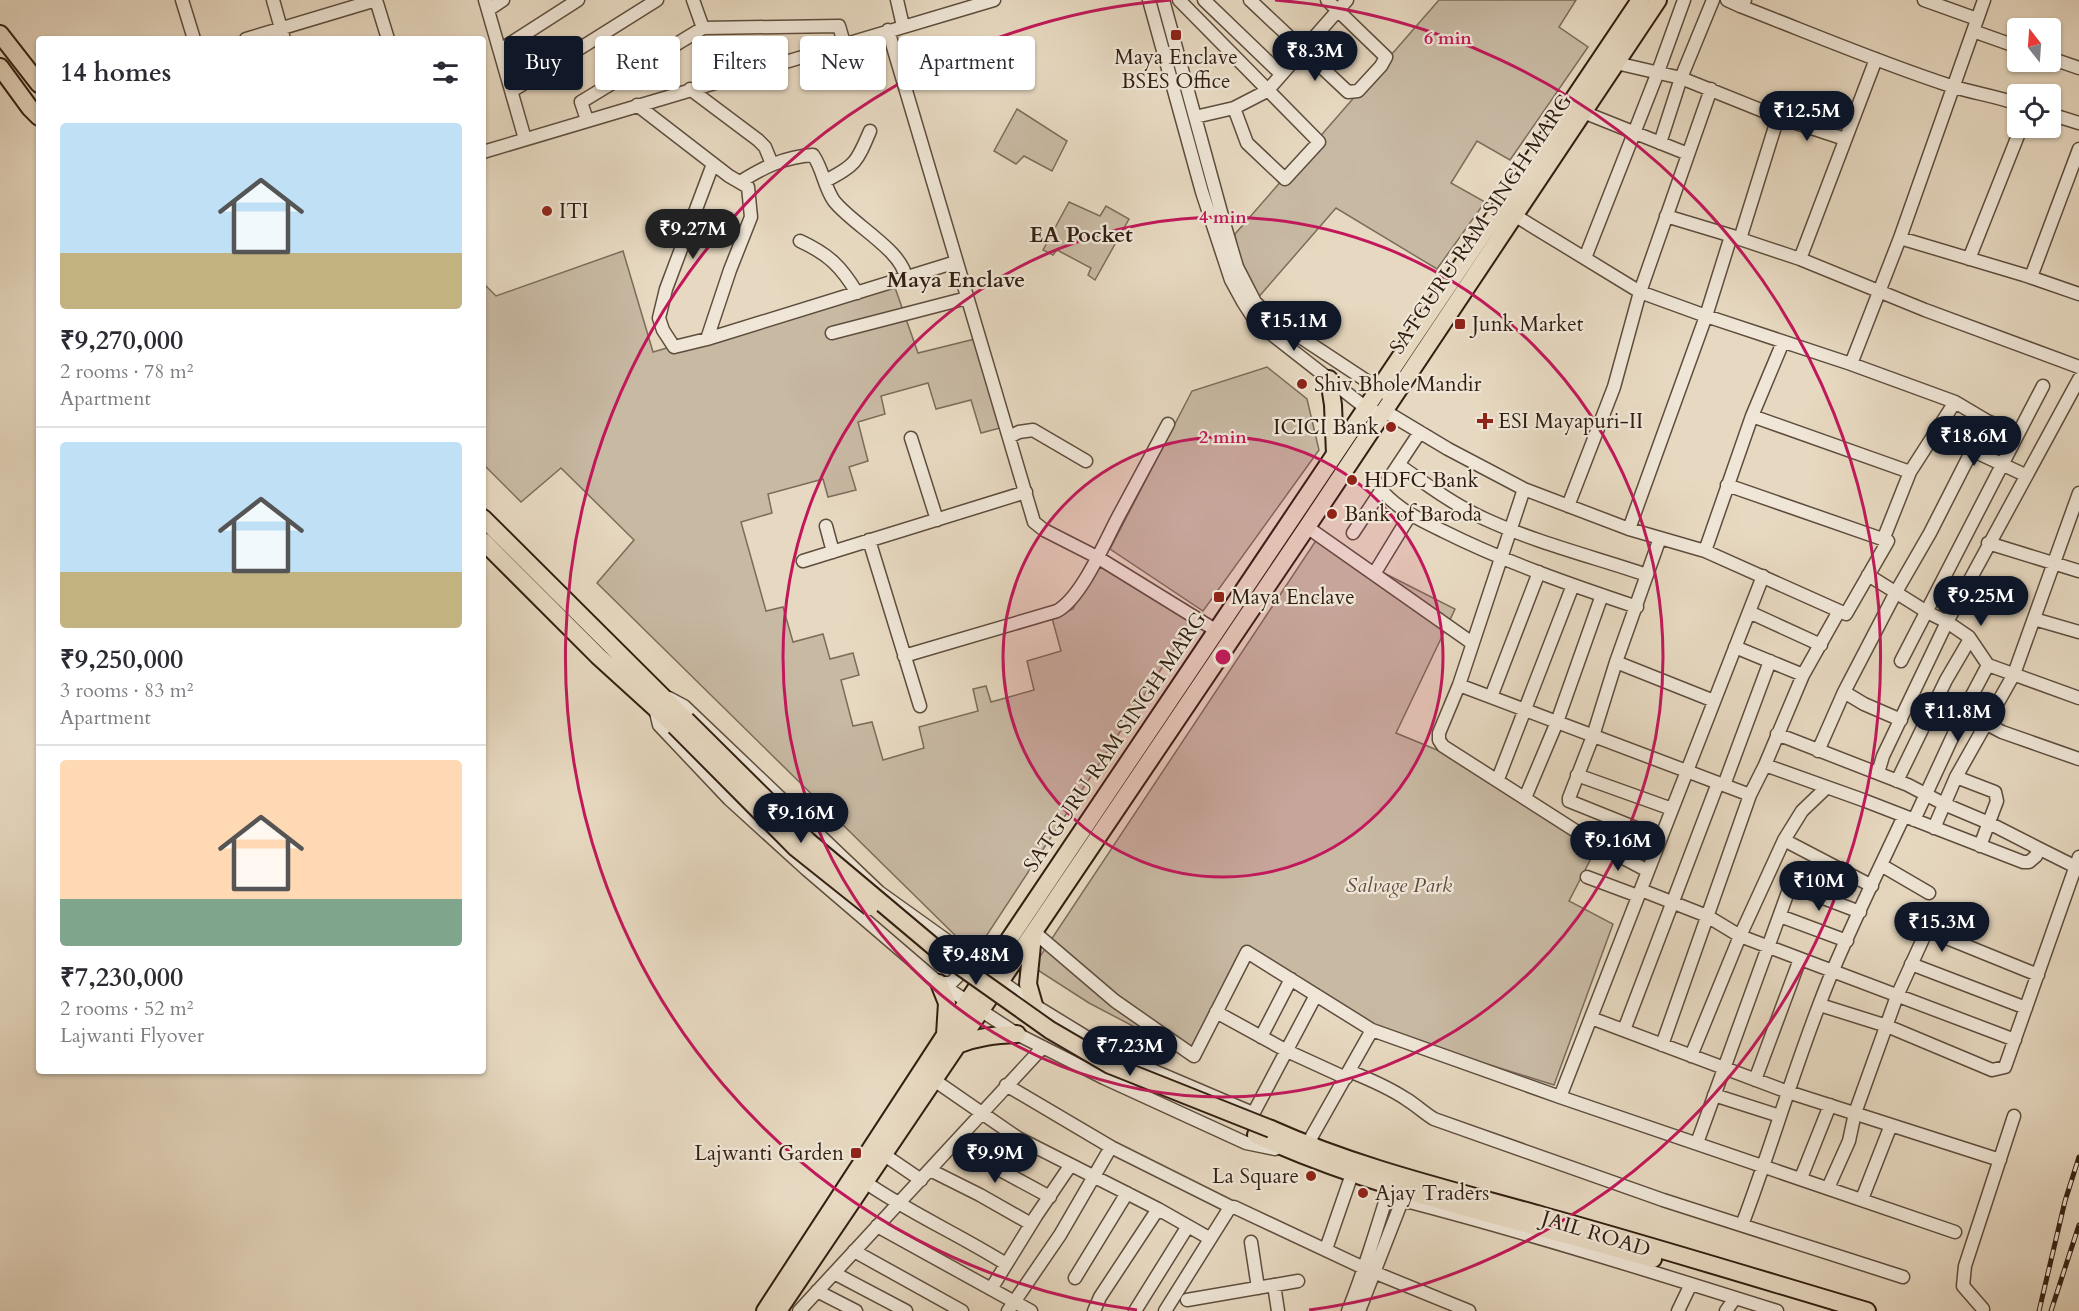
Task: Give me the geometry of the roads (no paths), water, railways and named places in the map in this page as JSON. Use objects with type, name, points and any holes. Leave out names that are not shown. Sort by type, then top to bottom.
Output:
[{"type":"main road","name":"SATGURU RAM SINGH MARG","points":[[994,976],[1010,941],[1335,454],[1380,403],[1514,215],[1658,0]]},
{"type":"main road","name":"SATGURU RAM SINGH MARG","points":[[994,976],[1033,931],[1306,527],[1380,403],[1638,1]]},
{"type":"main road","points":[[0,34],[36,80]]},
{"type":"main road","points":[[0,67],[36,114]]},
{"type":"main road","points":[[1329,379],[1334,405],[1335,454]]},
{"type":"main road","points":[[486,521],[680,723],[808,841],[940,952],[1050,1030],[1110,1065],[1302,1147],[1604,1239],[1829,1311]]},
{"type":"main road","points":[[486,544],[598,656],[657,700]]},
{"type":"main road","points":[[1033,931],[1028,984],[1034,1005]]},
{"type":"main road","points":[[967,956],[986,953],[1010,941]]},
{"type":"main road","points":[[765,1311],[994,976],[967,956]]},
{"type":"main road","points":[[785,1309],[865,1182],[934,1080],[951,1040],[947,1003],[939,983]]},
{"type":"main road","points":[[951,1040],[991,1035],[1017,1035]]},
{"type":"main road","points":[[1302,1147],[1352,1174],[1399,1193],[1604,1239],[1867,1311]]},
{"type":"street","points":[[182,0],[193,36]]},
{"type":"street","points":[[273,0],[283,34],[376,0],[387,36]]},
{"type":"street","points":[[502,0],[486,5],[525,139]]},
{"type":"street","points":[[500,50],[578,0]]},
{"type":"street","points":[[512,91],[657,0]]},
{"type":"street","points":[[693,0],[703,28]]},
{"type":"street","points":[[897,0],[903,26]]},
{"type":"street","points":[[868,36],[994,0]]},
{"type":"street","points":[[1149,0],[1202,192],[1231,280],[1243,302],[1256,322],[1329,379],[1380,403]]},
{"type":"street","points":[[1163,0],[1237,267],[1255,302],[1272,319],[1420,432],[1524,489],[1629,528],[1705,551],[1846,614],[1888,541],[1727,485]]},
{"type":"street","points":[[1179,0],[1319,142],[1285,179],[1247,143],[1234,108]]},
{"type":"street","points":[[1204,0],[1281,74]]},
{"type":"street","points":[[1250,0],[1348,92],[1358,91],[1382,66],[1386,57],[1327,0]]},
{"type":"street","points":[[1195,117],[1234,108],[1267,91],[1347,0]]},
{"type":"street","points":[[1586,258],[1684,0]]},
{"type":"street","points":[[1660,143],[1681,78],[1713,0]]},
{"type":"street","points":[[1726,0],[1742,3],[1876,59],[1953,87],[2007,100]]},
{"type":"street","points":[[1924,0],[2007,41]]},
{"type":"street","points":[[1851,364],[1900,238],[1984,0]]},
{"type":"street","points":[[587,120],[581,102],[703,28],[839,26],[842,36]]},
{"type":"street","points":[[888,30],[1034,522],[1044,530],[1097,557],[1216,631]]},
{"type":"street","points":[[486,151],[800,56]]},
{"type":"street","points":[[1800,259],[1876,59]]},
{"type":"street","points":[[2061,62],[2079,68]]},
{"type":"street","points":[[1616,63],[1681,78],[1778,117],[1845,139]]},
{"type":"street","points":[[690,89],[758,140],[765,147],[772,164]]},
{"type":"street","points":[[1568,506],[1614,387],[1640,292],[1711,89]]},
{"type":"street","points":[[637,105],[713,164],[748,187],[751,218],[730,270],[707,339]]},
{"type":"street","points":[[1583,112],[1688,154]]},
{"type":"street","points":[[1629,528],[1778,117]]},
{"type":"street","points":[[2061,117],[2079,123]]},
{"type":"street","points":[[825,181],[848,169],[861,154],[870,131]]},
{"type":"street","points":[[1969,259],[2016,138]]},
{"type":"street","points":[[2031,277],[2079,149]]},
{"type":"street","points":[[740,182],[772,164],[800,156],[813,155],[820,165],[834,200],[867,233],[896,256],[904,268],[906,278]]},
{"type":"street","points":[[713,164],[666,289],[659,318],[663,330],[674,347],[707,339],[956,262]]},
{"type":"street","points":[[1514,215],[1640,292],[1955,402],[1987,421],[2018,434]]},
{"type":"street","points":[[1666,216],[1800,259],[2079,367]]},
{"type":"street","points":[[1900,238],[2031,277],[2079,294]]},
{"type":"street","points":[[800,241],[826,256],[843,270],[857,293]]},
{"type":"street","points":[[832,333],[967,298]]},
{"type":"street","points":[[1705,551],[1752,416],[1783,342]]},
{"type":"street","points":[[1878,773],[1883,756],[1947,622],[2079,379]]},
{"type":"street","points":[[1901,661],[2043,386]]},
{"type":"street","points":[[1883,540],[1910,472],[1955,402]]},
{"type":"street","points":[[1752,416],[1910,472]]},
{"type":"street","points":[[1818,751],[1844,692],[1896,592],[1930,533],[1987,421]]},
{"type":"street","points":[[904,656],[1064,607],[1074,596],[1097,557],[1167,424]]},
{"type":"street","points":[[1009,437],[1019,432],[1033,430],[1086,461]]},
{"type":"street","points":[[1353,533],[1420,432]]},
{"type":"street","points":[[1935,433],[2025,475]]},
{"type":"street","points":[[911,438],[937,520]]},
{"type":"street","points":[[1399,465],[1456,504],[1511,529],[1647,575]]},
{"type":"street","points":[[1524,489],[1459,685],[1439,734],[1439,740],[1443,746],[1498,779],[1593,842],[1648,871]]},
{"type":"street","points":[[1382,491],[1393,504],[1410,515],[1467,544],[1637,607]]},
{"type":"street","points":[[803,561],[1026,492]]},
{"type":"street","points":[[1934,828],[1956,777],[2014,674],[2054,563],[2076,513],[2079,494]]},
{"type":"street","points":[[1374,574],[1410,515]]},
{"type":"street","points":[[826,526],[833,552]]},
{"type":"street","points":[[1306,527],[1472,643]]},
{"type":"street","points":[[1660,538],[1616,662],[1593,736],[1570,790],[1569,801],[1661,838]]},
{"type":"street","points":[[870,540],[920,706]]},
{"type":"street","points":[[1988,543],[2079,571]]},
{"type":"street","points":[[1491,697],[1539,572]]},
{"type":"street","points":[[1868,575],[1947,622],[1970,639],[1988,665],[2079,698]]},
{"type":"street","points":[[1560,1097],[1763,576]]},
{"type":"street","points":[[1498,779],[1573,585]]},
{"type":"street","points":[[1525,798],[1557,722],[1602,595]]},
{"type":"street","points":[[1662,1045],[1750,795],[1803,675],[1839,610]]},
{"type":"street","points":[[1749,612],[1821,645]]},
{"type":"street","points":[[2034,619],[2079,632]]},
{"type":"street","points":[[1897,781],[1946,680],[1970,639]]},
{"type":"street","points":[[1735,647],[1803,675]]},
{"type":"street","points":[[1616,662],[1714,701]]},
{"type":"street","points":[[1623,1030],[1770,662]]},
{"type":"street","points":[[1742,1225],[1833,971],[1881,865],[1926,794],[1988,665]]},
{"type":"street","points":[[1459,685],[1750,795]]},
{"type":"street","points":[[1844,692],[1864,704],[1901,720]]},
{"type":"street","points":[[939,983],[951,983],[969,965],[967,956],[879,892],[684,706],[657,700],[659,725],[729,799],[806,869],[939,983],[973,1007],[1017,1035],[1246,1143],[1302,1147]]},
{"type":"street","points":[[1985,723],[2002,732],[2079,759]]},
{"type":"street","points":[[1777,734],[1897,781],[1944,804],[1989,822],[2038,848],[2077,862],[2005,1067],[1992,1070],[1887,1026],[1820,1005]]},
{"type":"street","points":[[1765,765],[2023,862],[2029,862],[2036,856],[2038,848]]},
{"type":"street","points":[[1577,775],[1672,809]]},
{"type":"street","points":[[1956,777],[1995,792],[1997,795],[1980,846]]},
{"type":"street","points":[[1691,1056],[1740,936],[1784,840],[1802,812],[1826,788]]},
{"type":"street","points":[[1784,840],[1872,886]]},
{"type":"street","points":[[1881,865],[1929,893]]},
{"type":"street","points":[[1587,877],[1673,903],[1707,916],[1740,936],[2015,1040]]},
{"type":"street","points":[[1697,1143],[1788,892],[1794,887],[1860,912]]},
{"type":"street","points":[[1779,916],[1847,941]]},
{"type":"street","points":[[1828,1188],[1849,1141],[1855,1113],[1897,996],[1926,930],[2038,975]]},
{"type":"street","points":[[1033,931],[1114,1002],[1194,1056],[1247,952],[1372,1030],[1955,1232]]},
{"type":"street","points":[[1755,1080],[1800,959]]},
{"type":"street","points":[[1911,964],[2026,1008]]},
{"type":"street","points":[[994,976],[1034,1005],[1114,1054],[1272,1122],[1302,1147]]},
{"type":"street","points":[[1261,1037],[1291,979]]},
{"type":"street","points":[[1253,1114],[1316,995]]},
{"type":"street","points":[[1216,1012],[1287,1051],[1382,1085],[1409,1100],[1434,1119],[1663,1200],[1904,1277]]},
{"type":"street","points":[[1591,1018],[1788,1092],[2000,1160]]},
{"type":"street","points":[[1302,1147],[1312,1136],[1372,1030]]},
{"type":"street","points":[[799,1311],[1043,1047]]},
{"type":"street","points":[[1104,1078],[1098,1070],[1104,1058],[1114,1054]]},
{"type":"street","points":[[934,1080],[1018,1138],[1158,1209],[1209,1238]]},
{"type":"street","points":[[1006,1085],[1111,1147],[1231,1207],[1370,1270],[1469,1311]]},
{"type":"street","points":[[1714,1095],[1780,1116]]},
{"type":"street","points":[[1801,1178],[1830,1105]]},
{"type":"street","points":[[1983,1309],[1963,1286],[1965,1266],[2014,1116]]},
{"type":"street","points":[[1862,1199],[1891,1125]]},
{"type":"street","points":[[954,1144],[1050,1197]]},
{"type":"street","points":[[1010,1307],[1060,1235],[1111,1147]]},
{"type":"street","points":[[884,1154],[921,1180]]},
{"type":"street","points":[[992,1289],[1031,1224],[1070,1166]]},
{"type":"street","points":[[930,1170],[1031,1224]]},
{"type":"street","points":[[1326,1249],[1352,1174]]},
{"type":"street","points":[[865,1182],[898,1205],[974,1244],[1006,1264]]},
{"type":"street","points":[[1074,1278],[1127,1193]]},
{"type":"street","points":[[1359,1311],[1370,1270],[1369,1251],[1399,1193]]},
{"type":"street","points":[[1348,1311],[1380,1255],[1399,1193]]},
{"type":"street","name":"JAIL ROAD","points":[[1399,1193],[1475,1219],[1777,1311]]},
{"type":"street","points":[[1165,1311],[1209,1238],[1231,1207]]},
{"type":"street","points":[[1094,1311],[1158,1209]]},
{"type":"street","points":[[877,1226],[992,1289],[1010,1307],[1031,1311]]},
{"type":"street","points":[[1135,1311],[1188,1226]]},
{"type":"street","points":[[1251,1242],[1258,1288]]},
{"type":"street","points":[[854,1251],[962,1311]]},
{"type":"street","points":[[834,1273],[905,1311]]},
{"type":"street","points":[[1187,1300],[1298,1281]]},
{"type":"street","points":[[1678,1311],[1691,1284]]},
{"type":"street","points":[[1274,1285],[1278,1311]]},
{"type":"street","points":[[817,1291],[856,1311]]},
{"type":"street","points":[[1206,1297],[1208,1311]]},
{"type":"street","points":[[1726,1311],[1735,1298]]},
{"type":"railway","points":[[2039,1311],[2065,1201],[2079,1157]]},
{"type":"railway","points":[[2051,1311],[2079,1225]]},
{"type":"place","name":"Maya Enclave BSES Office","points":[[1176,35]]},
{"type":"place","name":"ITI","points":[[547,211]]},
{"type":"place","name":"Junk Market","points":[[1460,324]]},
{"type":"place","name":"Shiv Bhole Mandir","points":[[1302,384]]},
{"type":"place","name":"ESI Mayapuri-II","points":[[1485,421]]},
{"type":"place","name":"ICICI Bank","points":[[1391,427]]},
{"type":"place","name":"HDFC Bank","points":[[1352,480]]},
{"type":"place","name":"Bank of Baroda","points":[[1332,514]]},
{"type":"place","name":"Maya Enclave","points":[[1219,597]]},
{"type":"place","name":"Lajwanti Garden","points":[[856,1153]]},
{"type":"place","name":"La Square","points":[[1311,1176]]},
{"type":"place","name":"Ajay Traders","points":[[1363,1193]]},
{"type":"district","name":"EA Pocket","points":[[1081,235]]},
{"type":"district","name":"Maya Enclave","points":[[956,280]]},
{"type":"park label","name":"Salvage Park","points":[[1399,885]]}]
